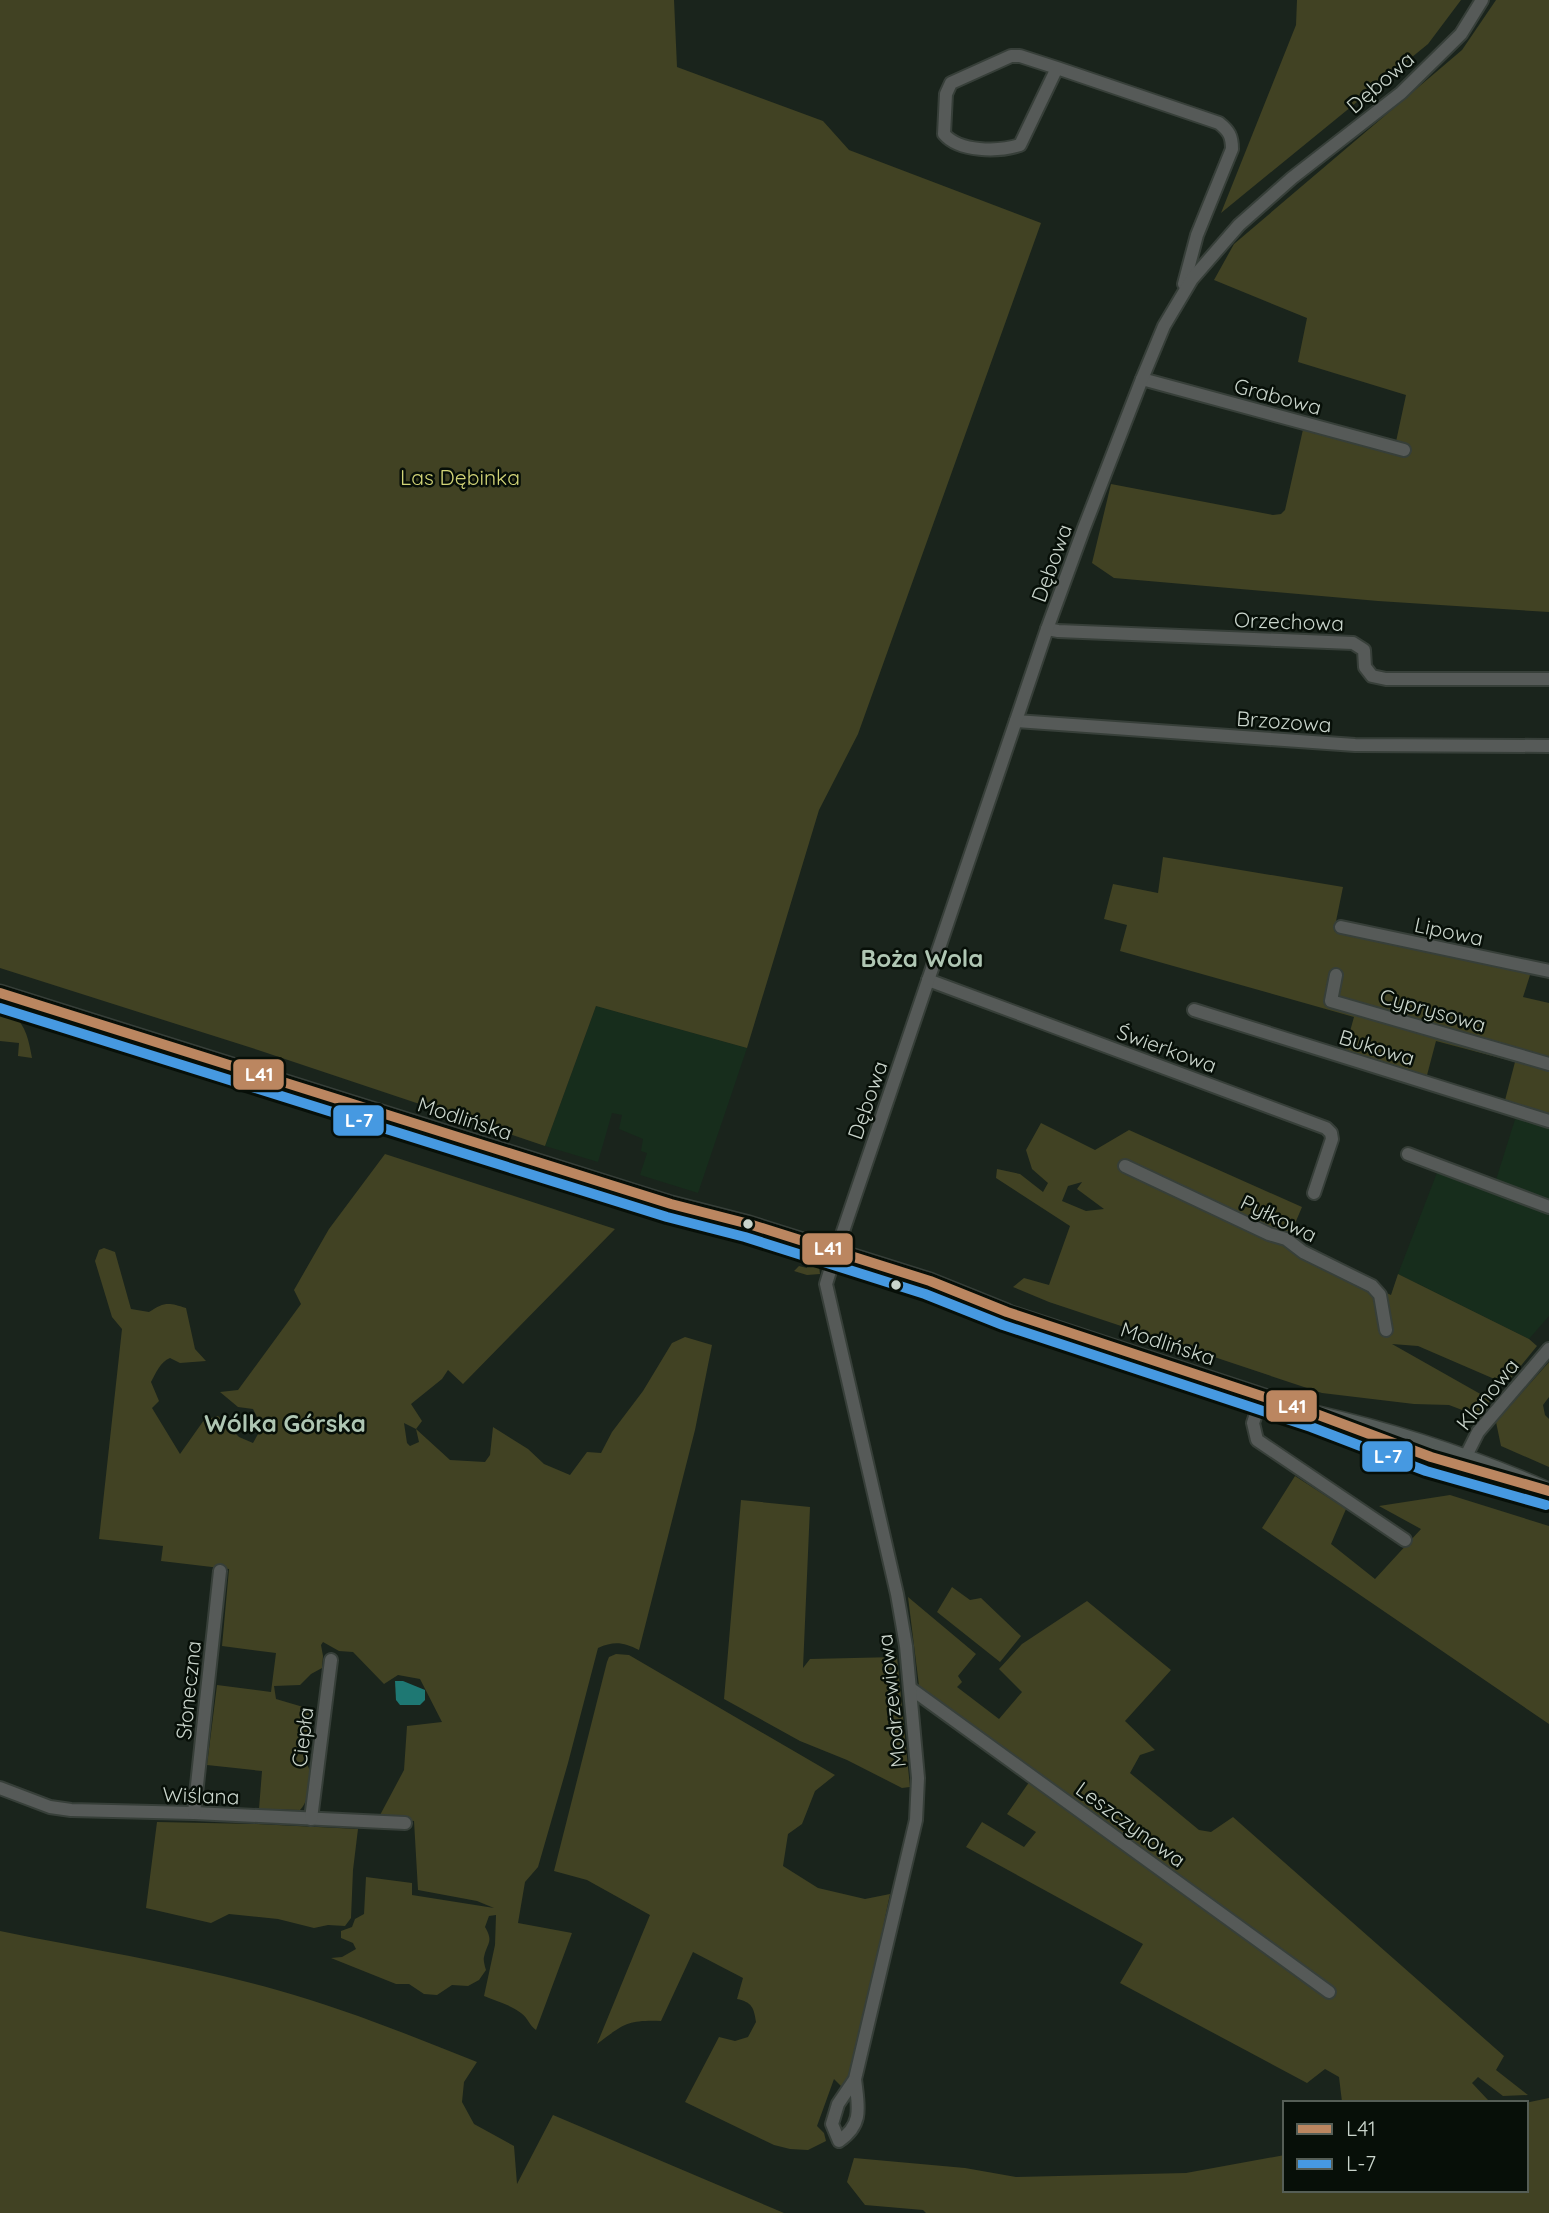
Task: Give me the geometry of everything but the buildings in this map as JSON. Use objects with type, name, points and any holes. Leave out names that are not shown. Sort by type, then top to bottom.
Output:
[{"type":"main road","name":"Modlińska","points":[[0,993],[677,1206],[717,1215],[834,1256],[948,1287],[1007,1312],[1316,1414],[1363,1434],[1462,1462],[1495,1478],[1549,1491]]},
{"type":"street","name":"Dębowa","points":[[834,1256],[1048,629],[1084,528],[1164,326],[1192,279],[1239,225],[1292,178],[1401,93],[1461,34],[1482,0]]},
{"type":"street","points":[[1057,68],[1020,145],[1008,149],[965,147],[951,142],[944,134],[946,94],[951,83],[1012,56],[1020,56],[1057,68],[1219,123],[1228,130],[1232,149],[1197,235],[1181,297]]},
{"type":"street","name":"Grabowa","points":[[1142,379],[1404,450]]},
{"type":"street","name":"Orzechowa","points":[[1048,629],[1353,643],[1364,650],[1365,667],[1372,676],[1386,679],[1549,679]]},
{"type":"street","name":"Brzozowa","points":[[1016,721],[1355,746],[1549,746]]},
{"type":"street","name":"Lipowa","points":[[1340,927],[1549,971]]},
{"type":"street","name":"Cyprysowa","points":[[1336,975],[1331,1001],[1549,1064]]},
{"type":"street","name":"Świerkowa","points":[[928,980],[1326,1128],[1332,1139],[1314,1194]]},
{"type":"street","name":"Bukowa","points":[[1194,1010],[1549,1121]]},
{"type":"street","points":[[1408,1154],[1549,1207]]},
{"type":"street","name":"Pyłkowa","points":[[1125,1166],[1269,1234],[1286,1239],[1303,1252],[1373,1286],[1380,1295],[1386,1330]]},
{"type":"street","name":"Modrzewiowa","points":[[834,1256],[826,1284],[897,1594],[906,1646],[918,1778],[916,1821],[855,2079],[859,2110],[852,2132],[839,2141],[832,2123],[838,2104],[855,2079]]},
{"type":"street","name":"Klonowa","points":[[1462,1462],[1478,1432],[1549,1349]]},
{"type":"street","points":[[1262,1396],[1253,1423],[1257,1440],[1405,1540]]},
{"type":"street","name":"Słoneczna","points":[[194,1813],[220,1572]]},
{"type":"street","name":"Ciepła","points":[[311,1819],[331,1660]]},
{"type":"street","name":"Leszczynowa","points":[[910,1688],[1329,1992]]},
{"type":"street","name":"Wiślana","points":[[0,1788],[50,1807],[71,1810],[194,1813],[405,1824]]},
{"type":"shaded area","points":[[596,1006],[747,1048],[698,1193],[640,1175],[647,1153],[641,1151],[643,1139],[619,1129],[622,1115],[612,1113],[598,1162],[545,1146]]},
{"type":"shaded area","points":[[1517,1113],[1549,1123],[1549,1203],[1495,1183]]},
{"type":"shaded area","points":[[1438,1170],[1549,1212],[1549,1316],[1529,1339],[1398,1274]]},
{"type":"green space","name":"Las Dębinka","points":[[0,0],[674,0],[677,67],[823,121],[849,150],[1041,223],[858,734],[819,810],[747,1048],[596,1006],[545,1146],[258,1050],[0,968]]},
{"type":"green space","points":[[1297,0],[1461,0],[1428,44],[1221,213],[1296,25]]},
{"type":"green space","points":[[1496,0],[1549,0],[1549,612],[1378,601],[1114,578],[1092,563],[1111,484],[1273,515],[1281,514],[1285,510],[1304,425],[1394,451],[1406,395],[1298,362],[1307,318],[1214,280],[1234,244],[1462,50]]},
{"type":"green space","points":[[1163,857],[1343,887],[1334,931],[1531,972],[1523,997],[1549,1003],[1549,1117],[1504,1104],[1515,1062],[1436,1041],[1426,1079],[1344,1053],[1354,1017],[1120,951],[1127,925],[1104,919],[1113,884],[1158,893]]},
{"type":"green space","points":[[0,1009],[20,1022],[32,1058],[18,1056],[19,1043],[0,1041]]},
{"type":"green space","points":[[1041,1123],[1095,1150],[1129,1130],[1302,1207],[1285,1247],[1391,1295],[1398,1274],[1529,1339],[1537,1346],[1506,1384],[1418,1346],[1392,1344],[1491,1400],[1478,1416],[1449,1405],[1414,1404],[1322,1393],[1049,1302],[1013,1287],[1024,1278],[1049,1285],[1070,1226],[996,1178],[997,1169],[1020,1174],[1043,1192],[1048,1183],[1032,1169],[1026,1150]],"holes":[[[1082,1182],[1077,1189],[1104,1209],[1086,1211],[1062,1201],[1068,1186]]]},
{"type":"green space","points":[[385,1154],[615,1229],[463,1384],[448,1370],[442,1379],[411,1404],[422,1421],[416,1429],[450,1460],[485,1462],[490,1455],[493,1427],[528,1449],[544,1464],[570,1475],[587,1452],[601,1453],[612,1432],[643,1391],[672,1343],[685,1337],[712,1345],[695,1430],[639,1650],[618,1643],[598,1648],[538,1867],[525,1882],[518,1923],[572,1933],[536,2030],[517,2010],[484,1996],[495,1945],[496,1915],[489,1916],[485,1927],[489,1939],[484,1958],[486,1970],[479,1980],[468,1986],[452,1985],[437,1995],[424,1994],[409,1984],[396,1984],[331,1958],[342,1957],[356,1949],[353,1943],[341,1938],[341,1931],[352,1927],[355,1919],[364,1914],[366,1877],[412,1883],[412,1895],[494,1908],[477,1901],[418,1890],[414,1821],[379,1817],[404,1770],[407,1726],[442,1722],[420,1679],[398,1675],[384,1684],[353,1652],[339,1651],[323,1642],[322,1668],[300,1685],[274,1686],[276,1699],[310,1709],[306,1759],[311,1778],[307,1798],[300,1810],[259,1809],[262,1771],[207,1765],[217,1685],[271,1692],[276,1653],[222,1646],[229,1569],[161,1561],[163,1546],[99,1539],[122,1329],[112,1317],[95,1261],[99,1250],[104,1248],[115,1252],[131,1309],[149,1312],[166,1304],[186,1308],[195,1349],[206,1361],[180,1363],[170,1358],[161,1365],[151,1382],[159,1401],[152,1408],[180,1454],[204,1420],[218,1416],[239,1437],[253,1443],[262,1427],[253,1409],[238,1407],[220,1392],[238,1390],[301,1304],[294,1290],[329,1229]],"holes":[[[404,1423],[416,1429],[419,1442],[410,1446],[407,1443]]]},
{"type":"green space","points":[[724,1230],[803,1254],[801,1259],[739,1240],[719,1237],[718,1233]]},
{"type":"green space","points":[[807,1259],[819,1266],[820,1274],[807,1275],[794,1271],[799,1266],[807,1268]]},
{"type":"green space","points":[[1549,1362],[1549,1397],[1543,1405],[1545,1415],[1549,1419],[1549,1467],[1501,1446],[1496,1422]]},
{"type":"green space","points":[[1295,1476],[1346,1509],[1331,1544],[1375,1579],[1421,1529],[1379,1506],[1450,1495],[1549,1526],[1549,1724],[1262,1528]]},
{"type":"green space","points":[[741,1500],[810,1507],[803,1668],[810,1659],[897,1657],[910,1787],[902,1788],[847,1760],[800,1741],[724,1699]]},
{"type":"green space","points":[[952,1587],[970,1600],[981,1598],[1021,1636],[1000,1662],[937,1612]]},
{"type":"green space","points":[[908,1597],[976,1654],[958,1676],[962,1682],[957,1687],[999,1719],[1022,1692],[999,1669],[1022,1644],[1087,1601],[1171,1670],[1125,1721],[1155,1750],[1140,1755],[1130,1773],[1199,1830],[1211,1832],[1233,1817],[1504,2056],[1496,2070],[1528,2095],[1503,2096],[1478,2077],[1472,2083],[1488,2100],[1342,2101],[1339,2077],[1325,2069],[1307,2083],[1120,1983],[1143,1944],[966,1847],[982,1822],[1024,1847],[1036,1832],[1007,1814],[1032,1778],[920,1694]]},
{"type":"green space","points":[[616,1654],[629,1655],[835,1775],[815,1791],[802,1824],[788,1834],[783,1866],[818,1888],[865,1899],[890,1894],[855,2062],[843,2088],[834,2079],[817,2126],[824,2133],[826,2141],[808,2150],[774,2145],[685,2102],[719,2037],[735,2041],[748,2037],[756,2022],[751,2006],[737,1999],[743,1978],[693,1952],[661,2021],[640,2021],[626,2025],[597,2044],[650,1915],[587,1880],[554,1871],[607,1662],[609,1657]]},
{"type":"green space","points":[[157,1822],[358,1829],[351,1918],[345,1926],[314,1928],[278,1919],[229,1914],[211,1923],[146,1908]]},
{"type":"green space","points":[[0,1931],[174,1965],[277,1990],[353,2014],[477,2062],[464,2082],[462,2102],[474,2124],[514,2146],[517,2184],[553,2115],[784,2213],[0,2213]]},
{"type":"green space","points":[[1549,2098],[1549,2213],[926,2213],[923,2210],[865,2205],[847,2182],[854,2158],[965,2168],[1016,2177],[1186,2173],[1283,2155],[1283,2192],[1528,2192],[1528,2102]]},
{"type":"water","points":[[395,1681],[403,1681],[425,1690],[425,1700],[420,1705],[400,1705],[396,1700]]},
{"type":"transit line","name":"L41","points":[[0,993],[671,1204],[749,1224],[930,1281],[1007,1312],[1316,1414],[1431,1457],[1549,1491]]},
{"type":"transit line","name":"L-7","points":[[0,1008],[667,1217],[745,1237],[925,1294],[1003,1325],[1311,1427],[1426,1471],[1546,1505]]},
{"type":"district","name":"Boża Wola","points":[[922,958]]},
{"type":"district","name":"Wólka Górska","points":[[285,1423]]}]
